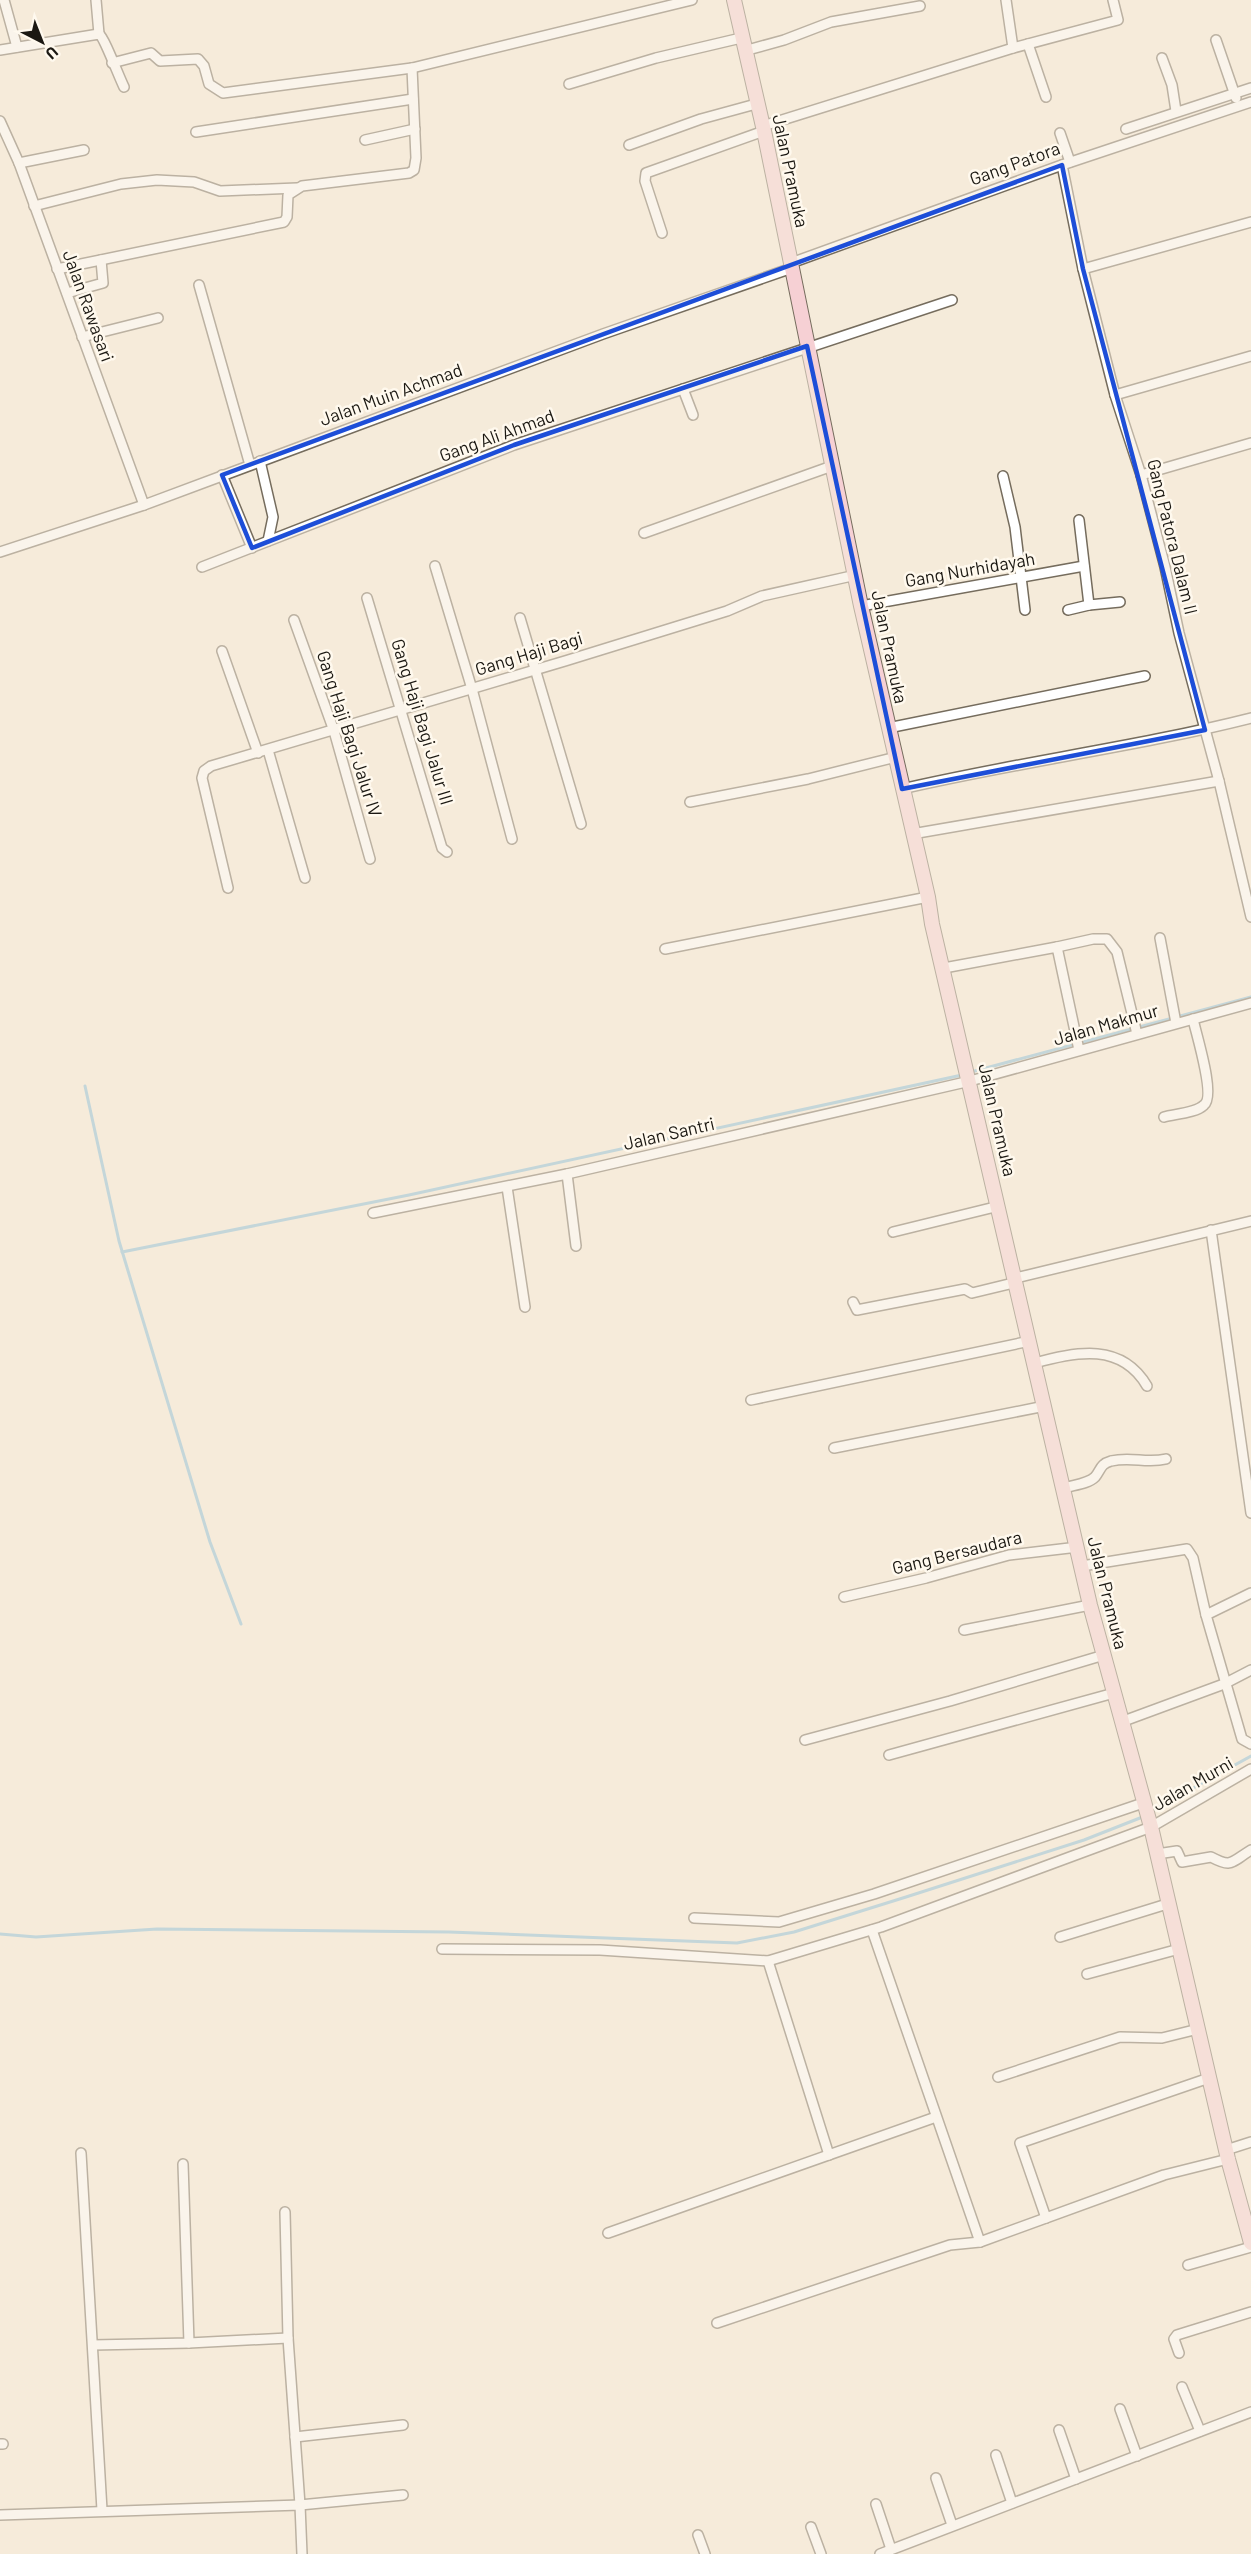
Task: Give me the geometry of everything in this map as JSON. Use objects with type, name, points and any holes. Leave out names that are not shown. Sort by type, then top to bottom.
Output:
[{"type":"street","points":[[4,0],[17,47]]},
{"type":"street","points":[[96,0],[99,34],[106,40],[112,63],[124,87]]},
{"type":"street","points":[[112,63],[151,53],[160,61],[198,59],[204,66],[209,84],[223,93],[412,68],[692,0]]},
{"type":"street","name":"Jalan Pramuka","points":[[734,0],[756,104],[764,128],[861,606],[928,897],[932,924],[1090,1605],[1151,1827],[1227,2155],[1249,2221],[1251,2245]]},
{"type":"street","points":[[1006,0],[1013,48]]},
{"type":"street","points":[[662,233],[645,181],[646,173],[764,128],[1013,48],[1118,20],[1113,0]]},
{"type":"street","points":[[569,84],[656,58],[784,40],[831,22],[920,6]]},
{"type":"street","points":[[0,50],[99,34]]},
{"type":"street","points":[[1216,40],[1238,106]]},
{"type":"street","points":[[1028,44],[1046,97]]},
{"type":"street","points":[[1162,58],[1179,110],[1188,123]]},
{"type":"street","points":[[34,206],[121,184],[157,180],[194,182],[220,192],[297,188],[341,179],[409,173],[416,165],[412,68]]},
{"type":"street","points":[[1126,129],[1251,88]]},
{"type":"street","points":[[196,132],[413,99]]},
{"type":"street","name":"Gang Patora","points":[[791,265],[1066,163],[1251,102]]},
{"type":"street","points":[[629,145],[701,119],[756,104]]},
{"type":"street","points":[[1158,118],[1163,131]]},
{"type":"street","name":"Jalan Rawasari","points":[[0,121],[19,163],[144,505]]},
{"type":"street","points":[[365,140],[415,129]]},
{"type":"street","name":"Gang Patora Dalam II","points":[[1060,132],[1083,269],[1115,395],[1141,475],[1251,917]]},
{"type":"street","points":[[19,163],[84,150]]},
{"type":"street","points":[[57,269],[284,222],[287,218],[288,195],[297,188]]},
{"type":"street","points":[[1083,269],[1251,222]]},
{"type":"street","points":[[67,293],[103,282],[101,260]]},
{"type":"street","name":"Jalan Muin Achmad","points":[[0,552],[144,505],[260,460],[791,265]]},
{"type":"street","points":[[199,285],[249,465]]},
{"type":"street","name":"Gang Ali Ahmad","points":[[202,567],[514,446],[807,346],[952,300]]},
{"type":"street","points":[[82,338],[159,318]]},
{"type":"street","points":[[1115,395],[1251,356]]},
{"type":"street","points":[[683,389],[693,415]]},
{"type":"street","points":[[1141,475],[1251,443]]},
{"type":"street","points":[[260,460],[273,517],[268,542]]},
{"type":"street","points":[[644,533],[832,466]]},
{"type":"street","points":[[222,475],[252,548]]},
{"type":"street","points":[[1003,476],[1015,526],[1025,610]]},
{"type":"street","points":[[1079,520],[1089,605]]},
{"type":"street","points":[[435,566],[472,689],[512,838]]},
{"type":"street","name":"Gang Nurhidayah","points":[[861,606],[1084,566]]},
{"type":"street","name":"Gang Haji Bagi","points":[[228,888],[202,778],[204,771],[211,766],[727,611],[762,596],[856,575]]},
{"type":"street","name":"Gang Haji Bagi Jalur III","points":[[367,598],[442,848],[447,852]]},
{"type":"street","points":[[1068,610],[1120,602]]},
{"type":"street","points":[[520,618],[581,824]]},
{"type":"street","name":"Gang Haji Bagi Jalur IV","points":[[294,620],[333,730],[370,860]]},
{"type":"street","points":[[222,651],[258,753]]},
{"type":"street","points":[[888,728],[1145,676]]},
{"type":"street","points":[[902,789],[997,767],[1205,730],[1251,718]]},
{"type":"street","points":[[268,750],[305,878]]},
{"type":"street","points":[[690,802],[808,779],[896,758]]},
{"type":"street","points":[[912,834],[1219,781]]},
{"type":"street","points":[[664,949],[928,897]]},
{"type":"street","points":[[1160,938],[1176,1018]]},
{"type":"street","points":[[944,968],[1093,939],[1107,939],[1117,952],[1136,1029]]},
{"type":"street","points":[[1057,947],[1078,1046]]},
{"type":"street","name":"Jalan Makmur","points":[[970,1081],[1136,1029],[1176,1018],[1194,1019],[1251,1003]]},
{"type":"street","points":[[1164,1117],[1203,1107],[1207,1102],[1209,1089],[1194,1019]]},
{"type":"street","name":"Jalan Santri","points":[[373,1213],[567,1174],[970,1081]]},
{"type":"street","points":[[567,1174],[576,1246]]},
{"type":"street","points":[[507,1187],[525,1307]]},
{"type":"street","points":[[893,1232],[999,1206]]},
{"type":"street","points":[[853,1302],[857,1310],[965,1289],[972,1293],[1251,1221]]},
{"type":"street","points":[[1211,1230],[1251,1513]]},
{"type":"street","points":[[751,1400],[1030,1341]]},
{"type":"street","points":[[1035,1363],[1056,1357],[1099,1354],[1127,1362],[1138,1371],[1147,1386]]},
{"type":"street","points":[[834,1448],[1045,1406]]},
{"type":"street","points":[[1064,1488],[1087,1482],[1095,1476],[1101,1465],[1109,1461],[1133,1458],[1146,1463],[1166,1459]]},
{"type":"street","name":"Gang Bersaudara","points":[[844,1597],[926,1578],[1009,1555],[1078,1547]]},
{"type":"street","points":[[1082,1566],[1187,1549],[1193,1558],[1224,1684],[1242,1739],[1251,1744]]},
{"type":"street","points":[[1206,1615],[1251,1593]]},
{"type":"street","points":[[964,1630],[1090,1605]]},
{"type":"street","points":[[805,1740],[950,1701],[1104,1655]]},
{"type":"street","points":[[1121,1722],[1224,1684],[1251,1670]]},
{"type":"street","points":[[889,1755],[1114,1693]]},
{"type":"street","name":"Jalan Murni","points":[[768,1961],[872,1930],[1151,1827],[1251,1769]]},
{"type":"street","points":[[694,1918],[779,1922],[874,1894],[1143,1803]]},
{"type":"street","points":[[1156,1854],[1177,1851],[1182,1862],[1211,1857],[1220,1864],[1226,1865],[1251,1850]]},
{"type":"street","points":[[1060,1937],[1167,1904]]},
{"type":"street","points":[[872,1930],[980,2242]]},
{"type":"street","points":[[1087,1974],[1179,1949]]},
{"type":"street","points":[[441,1950],[600,1950],[768,1961],[829,2155]]},
{"type":"street","points":[[998,2077],[1120,2037],[1162,2038],[1198,2029]]},
{"type":"street","points":[[1046,2218],[1020,2143],[1209,2078]]},
{"type":"street","points":[[608,2233],[936,2116]]},
{"type":"street","points":[[717,2323],[950,2245],[980,2242],[1164,2175],[1227,2155],[1251,2142]]},
{"type":"street","points":[[81,2153],[102,2510]]},
{"type":"street","points":[[183,2164],[189,2343]]},
{"type":"street","points":[[285,2212],[288,2337],[302,2554]]},
{"type":"street","points":[[1188,2265],[1251,2245]]},
{"type":"street","points":[[1179,2353],[1174,2339],[1177,2335],[1251,2312]]},
{"type":"street","points":[[93,2345],[189,2343],[288,2337]]},
{"type":"street","points":[[1182,2387],[1200,2431]]},
{"type":"street","points":[[1120,2409],[1137,2456]]},
{"type":"street","points":[[880,2554],[1251,2412]]},
{"type":"street","points":[[295,2437],[403,2425]]},
{"type":"street","points":[[1059,2430],[1076,2479]]},
{"type":"street","points":[[996,2455],[1012,2503]]},
{"type":"street","points":[[936,2478],[952,2526]]},
{"type":"street","points":[[0,2515],[300,2505],[403,2495]]},
{"type":"street","points":[[876,2504],[891,2549]]},
{"type":"street","points":[[811,2527],[821,2554]]},
{"type":"street","points":[[698,2535],[705,2554]]},
{"type":"highlighted area","points":[[1062,165],[1083,269],[1205,730],[902,789],[807,346],[514,445],[252,548],[222,475]]},
{"type":"waterway","points":[[971,1072],[1251,997]]},
{"type":"waterway","points":[[122,1252],[409,1195],[962,1075]]},
{"type":"waterway","points":[[85,1086],[119,1241],[210,1542],[241,1624]]},
{"type":"waterway","points":[[1150,1812],[1251,1756]]},
{"type":"waterway","points":[[0,1934],[36,1937],[157,1929],[449,1932],[737,1943],[794,1932],[1084,1840],[1145,1816]]}]
